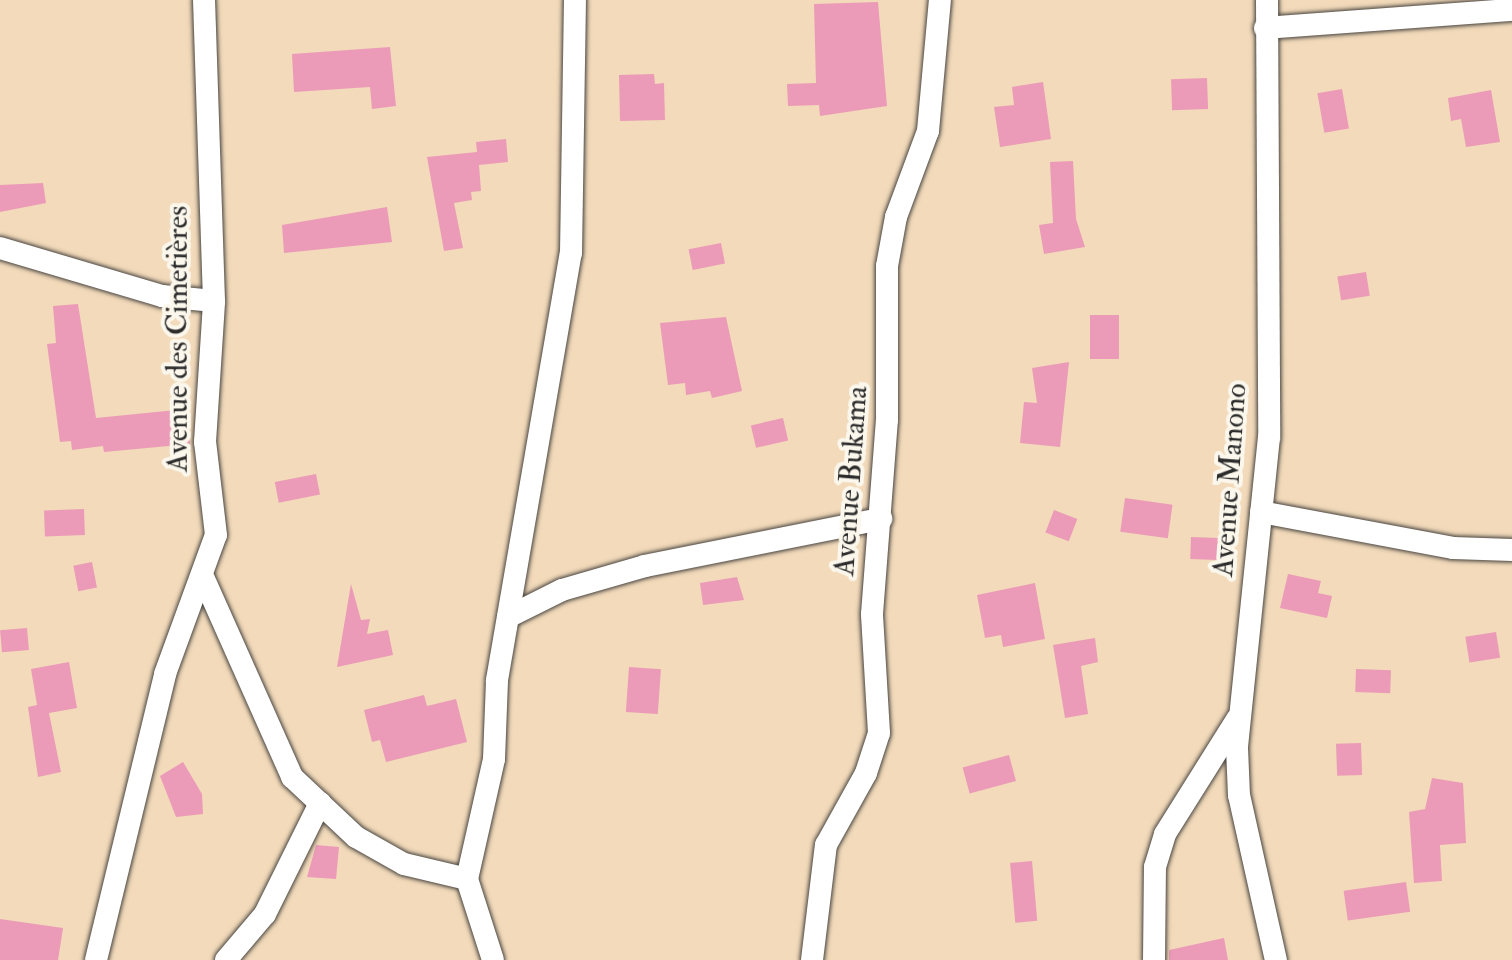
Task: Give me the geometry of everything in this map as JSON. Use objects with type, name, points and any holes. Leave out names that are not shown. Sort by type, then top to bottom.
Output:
[{"type":"street","name":"Avenue des Cimetières","points":[[96,960],[165,674],[204,579],[216,535],[205,442],[214,301],[204,0]]},
{"type":"street","points":[[493,960],[468,879],[494,759],[497,680],[571,253],[575,0]]},
{"type":"street","name":"Avenue Bukama","points":[[812,960],[826,845],[866,773],[879,733],[872,614],[880,519],[886,266],[928,131],[940,0]]},
{"type":"street","name":"Avenue Manono","points":[[1267,0],[1268,437],[1238,718],[1239,794],[1276,960]]},
{"type":"street","points":[[1265,28],[1512,10]]},
{"type":"street","points":[[0,248],[162,296],[214,301]]},
{"type":"street","points":[[1261,512],[1453,548],[1512,550]]},
{"type":"street","points":[[508,617],[562,590],[645,566],[880,519]]},
{"type":"street","points":[[204,579],[274,745],[320,803],[356,837],[404,864],[468,879]]},
{"type":"street","points":[[1154,960],[1154,867],[1164,834],[1180,800],[1238,718]]},
{"type":"street","points":[[226,960],[265,914],[320,803]]},
{"type":"building","points":[[878,2],[887,106],[820,116],[819,105],[788,106],[787,84],[816,83],[814,4]]},
{"type":"building","points":[[390,47],[396,106],[372,109],[370,87],[294,92],[292,54]]},
{"type":"building","points":[[654,74],[655,84],[664,83],[665,120],[620,121],[619,75]]},
{"type":"building","points":[[1207,78],[1208,109],[1172,110],[1171,79]]},
{"type":"building","points":[[1043,82],[1051,139],[1000,147],[994,107],[1014,105],[1012,87]]},
{"type":"building","points":[[1342,89],[1349,128],[1324,133],[1317,93]]},
{"type":"building","points":[[1491,90],[1500,142],[1466,147],[1461,119],[1451,121],[1448,98]]},
{"type":"building","points":[[506,139],[508,162],[479,165],[481,191],[471,192],[472,200],[454,203],[463,248],[444,251],[427,157],[477,152],[476,142]]},
{"type":"building","points":[[1073,161],[1076,219],[1085,247],[1044,254],[1039,225],[1053,223],[1050,162]]},
{"type":"building","points":[[43,183],[46,203],[0,212],[0,185]]},
{"type":"building","points":[[387,207],[392,242],[284,253],[282,225]]},
{"type":"building","points":[[721,243],[725,264],[693,270],[689,249]]},
{"type":"building","points":[[1366,272],[1370,296],[1341,300],[1337,277]]},
{"type":"building","points":[[78,304],[96,418],[186,409],[190,444],[104,452],[103,446],[72,450],[71,441],[60,442],[47,344],[56,343],[53,306]]},
{"type":"building","points":[[1090,315],[1119,315],[1119,359],[1090,359]]},
{"type":"building","points":[[726,317],[742,391],[712,398],[710,391],[686,395],[685,383],[668,385],[660,323]]},
{"type":"building","points":[[1069,362],[1060,447],[1020,443],[1024,402],[1037,403],[1032,368]]},
{"type":"building","points":[[783,418],[788,440],[756,448],[751,425]]},
{"type":"building","points":[[316,474],[320,495],[279,503],[275,482]]},
{"type":"building","points":[[1125,498],[1173,505],[1168,538],[1120,532]]},
{"type":"building","points":[[84,509],[85,535],[45,536],[44,510]]},
{"type":"building","points":[[1054,510],[1077,519],[1069,541],[1045,532]]},
{"type":"building","points":[[1191,537],[1218,538],[1217,560],[1190,559]]},
{"type":"building","points":[[92,562],[97,588],[78,591],[73,566]]},
{"type":"building","points":[[1288,574],[1321,581],[1318,593],[1332,596],[1327,618],[1280,608]]},
{"type":"building","points":[[737,577],[744,600],[703,605],[700,583]]},
{"type":"building","points":[[1035,583],[1045,639],[1003,647],[1001,635],[985,638],[977,595]]},
{"type":"building","points":[[351,584],[361,620],[370,619],[367,634],[388,630],[393,655],[337,667]]},
{"type":"building","points":[[27,628],[29,650],[2,652],[0,630]]},
{"type":"building","points":[[1496,632],[1500,658],[1469,663],[1465,637]]},
{"type":"building","points":[[1095,638],[1098,662],[1081,666],[1088,714],[1065,718],[1053,645]]},
{"type":"building","points":[[69,662],[77,708],[49,713],[61,772],[38,777],[28,707],[37,705],[31,669]]},
{"type":"building","points":[[629,667],[661,669],[658,714],[626,712]]},
{"type":"building","points":[[1356,669],[1391,670],[1390,693],[1355,692]]},
{"type":"building","points":[[424,695],[427,706],[456,699],[467,742],[386,762],[380,740],[372,742],[364,710]]},
{"type":"building","points":[[1361,743],[1362,775],[1337,776],[1336,744]]},
{"type":"building","points":[[1009,755],[1016,781],[970,794],[963,767]]},
{"type":"building","points":[[183,762],[202,794],[203,814],[176,817],[160,776]]},
{"type":"building","points":[[1432,778],[1463,783],[1466,843],[1440,845],[1442,881],[1414,883],[1409,812],[1425,809]]},
{"type":"building","points":[[316,845],[339,847],[336,879],[307,877]]},
{"type":"building","points":[[1032,861],[1037,921],[1015,923],[1010,863]]},
{"type":"building","points":[[1406,882],[1410,912],[1348,920],[1344,891]]},
{"type":"building","points":[[0,919],[63,928],[58,960],[0,960]]},
{"type":"building","points":[[1224,938],[1228,960],[1169,960],[1169,950]]}]
